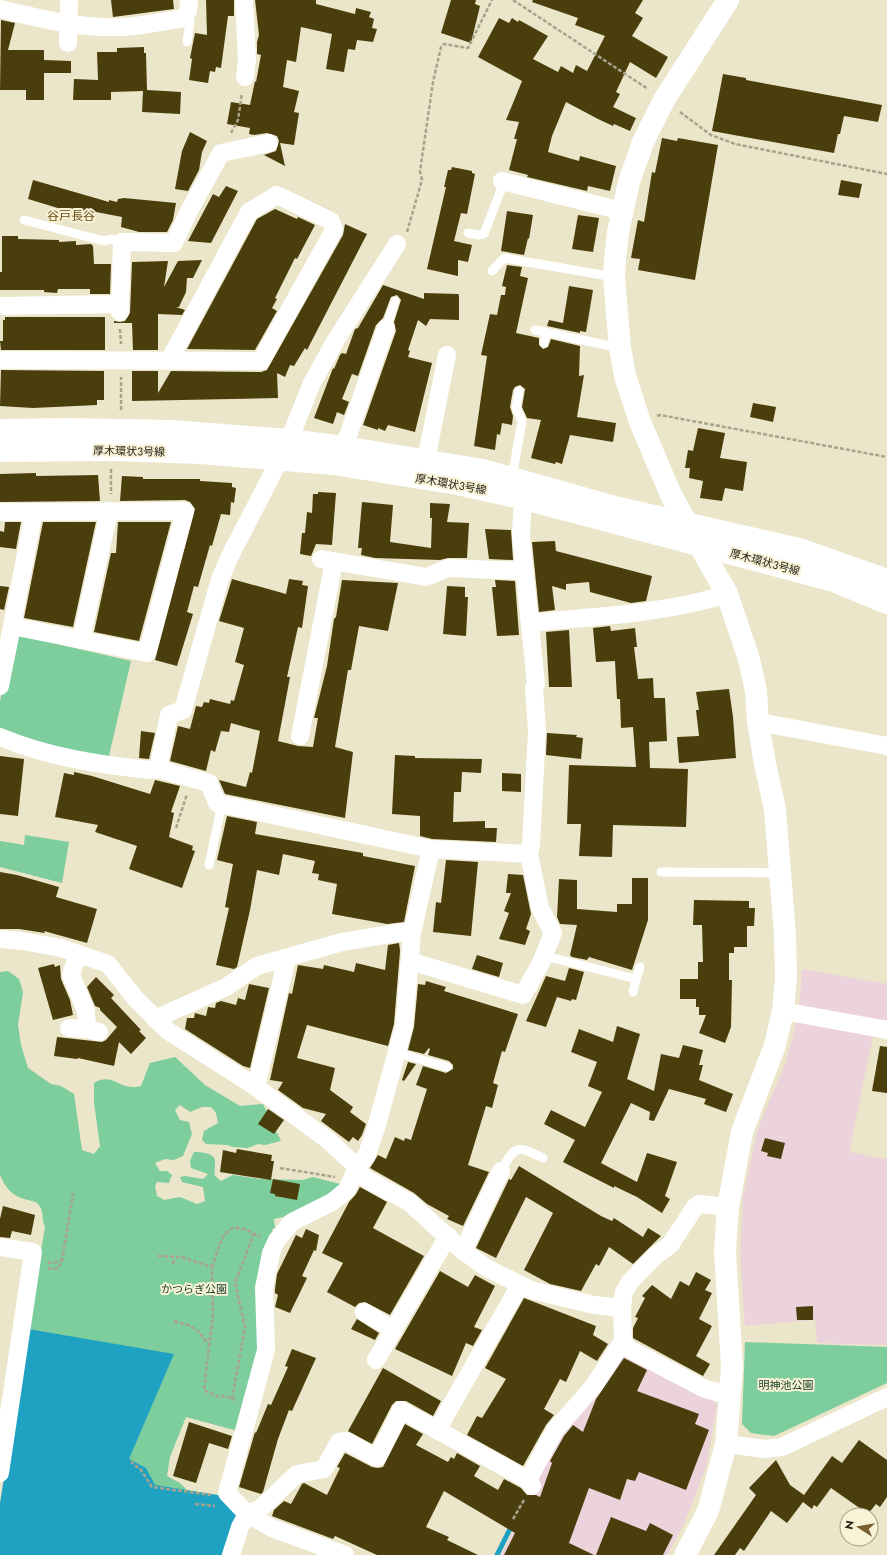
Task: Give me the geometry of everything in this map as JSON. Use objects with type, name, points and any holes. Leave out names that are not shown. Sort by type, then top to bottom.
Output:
[{"type":"street","points":[[68,43],[69,0]]},
{"type":"street","points":[[244,0],[247,60],[245,77]]},
{"type":"street","points":[[685,1555],[708,1511],[726,1444],[732,1359],[725,1251],[728,1207],[742,1132],[775,1045],[783,1011],[786,978],[785,950],[775,809],[758,722],[756,691],[749,659],[727,594],[663,478],[640,422],[625,376],[620,348],[614,260],[622,211],[629,182],[643,142],[664,100],[728,0]]},
{"type":"street","points":[[0,9],[89,27],[124,27],[184,18],[188,8]]},
{"type":"street","points":[[0,306],[120,308],[122,242],[174,244],[189,211],[221,153],[269,143]]},
{"type":"street","points":[[503,182],[622,211]]},
{"type":"street","points":[[0,360],[121,361],[169,361],[261,361],[334,230],[332,221],[277,195],[248,212],[169,361]]},
{"type":"street","points":[[289,440],[312,383],[336,340],[397,244]]},
{"type":"street","points":[[344,447],[382,360],[386,328]]},
{"type":"street","points":[[426,460],[448,355]]},
{"type":"street","name":"厚木環状3号線","points":[[0,430],[69,429],[172,431],[289,440],[426,460],[483,470],[615,507],[798,549],[887,580]]},
{"type":"street","name":"厚木環状3号線","points":[[0,451],[114,450],[200,453],[333,464],[457,484],[525,499],[834,581],[887,603]]},
{"type":"street","points":[[158,770],[170,715],[183,710],[220,579],[230,556],[280,459]]},
{"type":"street","points":[[410,961],[523,995],[545,954],[553,933],[540,908],[529,854],[531,844],[537,731],[534,688],[536,684],[521,536],[522,513],[525,499]]},
{"type":"street","points":[[81,640],[110,504]]},
{"type":"street","points":[[0,512],[34,512],[110,504],[184,511],[147,653],[12,626]]},
{"type":"street","points":[[0,686],[34,512]]},
{"type":"street","points":[[300,736],[305,670],[328,561],[426,577],[432,581],[448,568],[524,571]]},
{"type":"street","points":[[530,623],[647,611],[696,603],[727,594]]},
{"type":"street","points":[[758,722],[887,746]]},
{"type":"street","points":[[0,737],[22,745],[91,762],[158,770],[209,783],[217,803],[431,850],[529,854]]},
{"type":"street","points":[[345,1555],[272,1528],[247,1514],[225,1496],[266,1350],[264,1288],[271,1253],[277,1240],[292,1222],[332,1202],[346,1190],[354,1174],[366,1157],[398,1053],[404,1026],[412,933],[431,850]]},
{"type":"street","points":[[155,1019],[226,987],[257,966],[342,942],[403,932],[412,933]]},
{"type":"street","points":[[0,939],[22,941],[61,948],[108,964],[134,998],[168,1031],[256,1086],[328,1140],[354,1174]]},
{"type":"street","points":[[69,1028],[93,1031],[71,975],[78,954]]},
{"type":"street","points":[[256,1086],[287,958]]},
{"type":"street","points":[[783,1011],[887,1030]]},
{"type":"street","points":[[463,1251],[501,1171]]},
{"type":"street","points":[[354,1174],[360,1174],[368,1180],[409,1202],[463,1251],[487,1268],[520,1285],[566,1299],[594,1305],[622,1308]]},
{"type":"street","points":[[728,1207],[700,1204],[695,1207],[670,1245],[655,1256],[630,1282],[624,1292],[622,1308],[624,1341],[627,1348],[703,1388],[730,1396]]},
{"type":"street","points":[[376,1360],[448,1236]]},
{"type":"street","points":[[0,1247],[33,1252],[0,1473]]},
{"type":"street","points":[[437,1430],[520,1285]]},
{"type":"street","points":[[364,1312],[394,1330]]},
{"type":"street","points":[[231,1555],[240,1527],[247,1514],[260,1510],[297,1474],[324,1469],[339,1442],[346,1441],[377,1458],[401,1410],[530,1483],[555,1430],[593,1387],[624,1341]]},
{"type":"street","points":[[726,1444],[766,1449],[782,1447],[887,1397]]},
{"type":"lane","points":[[187,42],[190,22],[188,8]]},
{"type":"lane","points":[[468,233],[478,235],[484,234],[503,182]]},
{"type":"lane","points":[[24,220],[104,241],[111,239],[122,242]]},
{"type":"lane","points":[[492,271],[504,258],[614,277]]},
{"type":"lane","points":[[386,328],[395,301]]},
{"type":"lane","points":[[535,330],[620,348]]},
{"type":"lane","points":[[544,343],[546,332]]},
{"type":"lane","points":[[512,478],[522,421],[516,408],[519,391]]},
{"type":"lane","points":[[208,865],[222,804]]},
{"type":"lane","points":[[660,872],[779,873]]},
{"type":"lane","points":[[545,954],[553,958],[636,979]]},
{"type":"lane","points":[[633,992],[640,966]]},
{"type":"lane","points":[[398,1053],[447,1067]]},
{"type":"lane","points":[[501,1171],[510,1154],[516,1150],[522,1149],[543,1158]]},
{"type":"path","points":[[397,244],[402,240],[409,228],[422,180],[420,171],[433,82],[441,47],[444,44],[468,48],[492,0]]},
{"type":"path","points":[[514,0],[664,100],[711,135],[735,144],[887,174]]},
{"type":"path","points":[[233,129],[238,120],[241,97]]},
{"type":"path","points":[[120,308],[121,414]]},
{"type":"path","points":[[640,422],[660,415],[887,457]]},
{"type":"path","points":[[110,504],[111,462]]},
{"type":"path","points":[[176,828],[186,796]]},
{"type":"path","points":[[280,1168],[354,1174]]},
{"type":"path","points":[[51,1268],[57,1269],[63,1259],[73,1193]]},
{"type":"path","points":[[254,1233],[235,1283],[245,1327],[232,1399],[224,1396],[219,1397],[204,1390],[213,1313],[212,1268],[224,1234],[230,1228],[239,1228],[254,1233],[267,1241]]},
{"type":"path","points":[[158,1256],[174,1258],[181,1257],[212,1268]]},
{"type":"path","points":[[173,1264],[174,1258]]},
{"type":"path","points":[[52,1263],[63,1259]]},
{"type":"path","points":[[174,1321],[192,1326],[200,1332],[210,1346]]},
{"type":"path","points":[[133,1461],[132,1463],[141,1470],[152,1487],[225,1496],[219,1506],[195,1504]]},
{"type":"path","points":[[513,1519],[530,1483]]},
{"type":"shaded area","points":[[802,969],[886,984],[887,981],[887,1026],[799,1009]]},
{"type":"shaded area","points":[[797,1020],[874,1032],[849,1152],[887,1159],[887,1345],[817,1343],[815,1320],[745,1326],[740,1258],[743,1196],[758,1128],[785,1064]]},
{"type":"shaded area","points":[[621,1350],[709,1396],[717,1405],[706,1467],[684,1524],[667,1555],[501,1555],[535,1489],[557,1432]]},
{"type":"green space","points":[[18,635],[131,661],[108,760],[0,733],[0,701],[14,640]]},
{"type":"green space","points":[[25,835],[69,842],[62,883],[0,867],[0,841],[24,845]]},
{"type":"green space","name":"かつらぎ公園","points":[[8,971],[19,979],[23,992],[18,1025],[21,1045],[28,1068],[51,1084],[61,1086],[74,1094],[82,1150],[94,1154],[100,1146],[94,1103],[94,1083],[106,1079],[127,1086],[141,1086],[150,1063],[175,1057],[205,1085],[240,1106],[263,1104],[281,1141],[265,1145],[258,1144],[248,1148],[206,1144],[202,1140],[204,1131],[218,1123],[216,1113],[211,1107],[202,1107],[190,1112],[180,1105],[175,1110],[180,1120],[189,1122],[192,1134],[183,1156],[174,1160],[165,1159],[155,1163],[160,1171],[167,1171],[172,1175],[169,1183],[157,1182],[155,1186],[157,1196],[164,1200],[180,1197],[197,1204],[205,1201],[203,1187],[182,1182],[180,1177],[185,1176],[203,1179],[208,1174],[191,1168],[190,1161],[194,1152],[211,1155],[215,1159],[215,1176],[221,1181],[233,1175],[260,1179],[303,1180],[313,1177],[340,1184],[337,1190],[291,1215],[274,1219],[275,1228],[271,1230],[275,1232],[262,1349],[238,1431],[186,1417],[170,1457],[167,1476],[180,1483],[187,1490],[149,1503],[28,1327],[45,1227],[41,1209],[37,1203],[12,1193],[6,1187],[0,1175],[0,972]]},
{"type":"green space","name":"明神池公園","points":[[745,1342],[887,1347],[887,1383],[774,1436],[751,1433],[742,1424]]},
{"type":"water","points":[[28,1329],[174,1354],[129,1459],[146,1468],[155,1485],[224,1496],[238,1513],[226,1555],[0,1555],[0,1503]]},
{"type":"building","points":[[111,0],[173,0],[174,9],[113,17]]},
{"type":"building","points":[[206,0],[234,0],[234,16],[228,16],[221,68],[216,67],[215,72],[210,71],[208,83],[189,80],[192,59],[190,58],[195,33],[207,35]]},
{"type":"building","points":[[255,0],[316,0],[316,4],[355,14],[356,8],[371,12],[369,17],[374,19],[372,28],[377,29],[373,42],[357,40],[355,50],[348,49],[344,72],[326,69],[332,34],[301,27],[296,62],[287,60],[283,87],[299,91],[294,112],[299,113],[294,145],[280,143],[285,166],[264,155],[276,151],[279,141],[277,136],[267,133],[254,135],[249,134],[250,128],[227,124],[231,102],[250,105],[255,81],[256,82],[261,55],[257,54],[257,42],[259,35]]},
{"type":"building","points":[[451,0],[476,0],[475,4],[480,6],[471,43],[441,33]]},
{"type":"building","points":[[533,0],[643,0],[635,13],[643,18],[632,36],[668,57],[656,78],[630,62],[616,92],[620,94],[613,107],[636,118],[630,131],[614,124],[613,126],[566,102],[552,136],[548,152],[579,161],[580,156],[616,166],[610,191],[588,186],[587,191],[527,177],[528,175],[509,170],[517,139],[514,139],[519,122],[506,120],[522,81],[478,57],[499,18],[509,23],[512,18],[518,22],[519,20],[548,36],[533,59],[558,72],[561,66],[573,73],[576,65],[587,71],[605,36],[575,25],[578,18],[532,2]]},
{"type":"building","points":[[1,20],[15,23],[8,50],[44,50],[44,60],[71,61],[71,73],[44,73],[44,100],[26,100],[26,90],[0,90]]},
{"type":"building","points":[[144,47],[144,53],[146,53],[147,90],[181,92],[180,114],[142,112],[143,91],[111,92],[111,100],[73,100],[74,79],[98,80],[97,52],[117,52],[117,48]]},
{"type":"building","points":[[723,74],[746,78],[746,80],[882,105],[878,122],[844,116],[834,153],[712,131]]},
{"type":"building","points":[[190,132],[207,141],[202,152],[199,170],[188,191],[175,189],[182,151]]},
{"type":"building","points":[[662,138],[677,141],[678,138],[718,145],[695,280],[638,270],[640,259],[631,258],[638,220],[644,222],[652,172],[655,173]]},
{"type":"building","points":[[452,167],[472,171],[472,173],[475,174],[467,214],[461,213],[454,241],[472,245],[468,262],[458,260],[458,276],[427,269],[446,187],[444,187],[448,170],[451,170]]},
{"type":"building","points":[[33,180],[109,202],[109,200],[117,202],[118,199],[124,198],[176,203],[173,220],[167,232],[139,232],[121,227],[122,217],[96,212],[94,219],[28,199]]},
{"type":"building","points":[[841,180],[862,184],[859,198],[838,195]]},
{"type":"building","points":[[226,186],[238,191],[211,243],[188,241],[213,194],[219,197]]},
{"type":"building","points":[[275,209],[315,225],[297,259],[295,258],[275,298],[277,299],[272,308],[277,311],[255,350],[187,349],[257,219]]},
{"type":"building","points":[[507,211],[533,215],[529,239],[528,238],[524,255],[501,251]]},
{"type":"building","points":[[578,215],[599,218],[593,252],[572,249]]},
{"type":"building","points":[[345,224],[367,234],[307,350],[305,348],[294,366],[290,365],[285,377],[277,373],[278,398],[132,401],[132,371],[158,371],[158,393],[171,371],[261,372],[267,370],[343,235]]},
{"type":"building","points":[[2,236],[18,236],[18,239],[59,240],[59,242],[76,241],[76,245],[91,244],[93,246],[94,264],[111,264],[110,294],[90,294],[90,289],[58,289],[57,293],[44,292],[44,290],[0,290],[0,272],[2,272]]},
{"type":"building","points":[[202,260],[193,278],[187,278],[186,292],[179,307],[176,307],[185,310],[182,315],[158,314],[158,350],[133,350],[132,323],[114,323],[114,321],[125,321],[130,313],[132,262],[168,261],[164,287],[178,261]]},
{"type":"building","points":[[507,265],[522,267],[520,276],[528,278],[516,333],[539,338],[539,345],[543,349],[548,347],[551,339],[580,346],[579,376],[584,375],[577,417],[616,423],[613,442],[570,435],[562,464],[556,462],[555,464],[531,458],[541,420],[527,418],[522,407],[525,389],[520,385],[515,387],[513,390],[510,407],[513,416],[512,425],[502,423],[500,435],[497,434],[495,450],[474,446],[487,356],[481,355],[490,314],[497,315],[501,295],[505,295],[506,287],[502,286]]},
{"type":"building","points":[[383,285],[424,299],[424,293],[459,295],[459,320],[430,319],[426,326],[418,320],[408,350],[410,351],[408,357],[432,363],[415,432],[388,425],[385,431],[363,425],[396,331],[394,322],[401,300],[397,295],[391,297],[383,318],[376,325],[358,376],[352,374],[342,399],[349,402],[344,415],[337,412],[333,424],[314,418],[333,368],[334,369],[340,355],[342,353],[346,354],[355,329],[358,328]]},
{"type":"building","points":[[569,286],[593,290],[586,332],[580,331],[580,333],[547,326],[549,320],[563,323]]},
{"type":"building","points":[[5,317],[105,317],[105,350],[1,350],[0,341],[3,341],[3,320],[5,320]]},
{"type":"building","points":[[1,370],[104,371],[104,400],[97,400],[97,405],[33,408],[0,406]]},
{"type":"building","points":[[753,403],[776,407],[773,422],[750,417]]},
{"type":"building","points":[[698,428],[725,433],[720,458],[747,462],[743,491],[725,488],[722,501],[700,498],[703,481],[689,478],[690,468],[685,468],[688,450],[693,451]]},
{"type":"building","points":[[36,473],[36,476],[98,475],[100,501],[0,502],[0,474]]},
{"type":"building","points":[[122,476],[143,477],[143,479],[200,479],[200,481],[232,483],[232,487],[236,488],[234,503],[231,502],[230,515],[221,514],[198,587],[194,586],[187,612],[193,614],[177,666],[155,660],[195,509],[190,502],[185,500],[120,501]]},
{"type":"building","points":[[318,492],[336,493],[332,545],[316,544],[311,556],[300,554],[302,533],[305,533],[307,512],[312,513],[313,494],[318,494]]},
{"type":"building","points":[[362,502],[393,505],[390,542],[431,548],[432,518],[430,518],[430,503],[450,504],[447,522],[469,523],[467,558],[448,558],[440,560],[375,558],[361,555],[362,548],[358,548]]},
{"type":"building","points":[[5,522],[21,522],[16,549],[0,547],[0,531],[4,532]]},
{"type":"building","points":[[43,522],[96,522],[73,627],[24,618]]},
{"type":"building","points":[[118,522],[171,522],[139,641],[94,632],[111,553],[116,553]]},
{"type":"building","points":[[485,529],[511,530],[513,560],[489,559]]},
{"type":"building","points":[[555,541],[556,551],[652,576],[646,601],[631,603],[590,592],[589,582],[566,584],[566,590],[552,586],[555,610],[539,612],[532,542]]},
{"type":"building","points":[[232,579],[286,594],[289,579],[303,581],[302,585],[308,586],[302,628],[298,627],[287,677],[290,677],[278,741],[298,746],[313,747],[318,718],[314,718],[327,666],[342,580],[398,583],[388,631],[359,626],[351,670],[348,670],[335,747],[353,752],[345,818],[225,794],[219,780],[246,787],[250,772],[252,773],[260,731],[231,723],[229,732],[221,731],[215,752],[211,750],[206,771],[170,761],[178,726],[190,729],[196,706],[202,707],[204,702],[209,703],[210,699],[230,704],[231,700],[234,701],[244,665],[235,662],[244,628],[219,621]]},
{"type":"building","points":[[495,580],[515,581],[519,635],[497,636],[492,587],[496,587]]},
{"type":"building","points":[[0,586],[9,587],[4,610],[0,609]]},
{"type":"building","points":[[447,586],[465,587],[465,597],[468,597],[466,636],[443,634]]},
{"type":"building","points":[[610,626],[611,631],[635,628],[637,647],[634,647],[638,679],[653,678],[654,698],[665,698],[667,741],[649,742],[650,768],[688,769],[686,827],[613,825],[612,857],[579,856],[581,824],[567,824],[569,765],[636,767],[633,727],[621,728],[620,699],[617,699],[615,661],[596,662],[593,628]]},
{"type":"building","points":[[569,630],[572,687],[549,687],[546,632]]},
{"type":"building","points":[[729,689],[736,758],[679,763],[677,737],[699,736],[696,710],[699,710],[696,692]]},
{"type":"building","points":[[141,731],[155,733],[149,759],[139,758]]},
{"type":"building","points":[[547,733],[577,735],[576,737],[583,738],[581,759],[546,755]]},
{"type":"building","points":[[395,755],[415,756],[415,758],[482,759],[481,773],[462,772],[461,792],[454,792],[453,822],[485,821],[485,828],[497,828],[496,842],[432,839],[420,836],[420,816],[392,814]]},
{"type":"building","points":[[0,756],[24,759],[18,816],[0,814]]},
{"type":"building","points":[[74,772],[150,794],[155,780],[180,786],[171,812],[174,813],[169,837],[193,846],[192,850],[195,851],[182,888],[129,869],[137,846],[95,832],[98,825],[55,817],[64,773],[74,775]]},
{"type":"building","points":[[502,773],[521,774],[521,792],[502,791]]},
{"type":"building","points":[[227,816],[257,822],[255,834],[363,853],[363,856],[415,866],[404,922],[387,924],[332,914],[337,884],[318,880],[319,874],[312,873],[315,861],[283,854],[279,875],[257,870],[250,910],[237,967],[234,969],[216,965],[229,908],[225,907],[233,864],[217,860]]},
{"type":"building","points":[[446,860],[478,862],[471,936],[433,932],[436,902],[441,903]]},
{"type":"building","points":[[0,872],[17,875],[59,887],[56,897],[97,909],[87,943],[44,931],[45,933],[19,929],[0,929]]},
{"type":"building","points":[[508,874],[523,875],[531,914],[526,929],[530,931],[525,945],[499,939],[509,913],[504,911],[511,893],[506,893]]},
{"type":"building","points":[[632,878],[648,878],[648,920],[632,970],[589,957],[587,960],[572,957],[570,955],[577,925],[560,924],[557,917],[559,879],[577,880],[577,909],[617,912],[617,904],[632,904]]},
{"type":"building","points":[[694,900],[749,901],[749,908],[755,908],[754,926],[747,926],[747,947],[734,947],[734,953],[729,953],[729,980],[732,980],[731,1027],[725,1043],[699,1033],[706,1015],[699,1015],[699,1007],[696,1007],[696,999],[680,999],[680,979],[698,979],[698,962],[703,962],[702,925],[693,925]]},
{"type":"building","points":[[399,943],[400,951],[394,1024],[388,1046],[307,1025],[297,1058],[335,1068],[330,1090],[353,1107],[350,1112],[366,1124],[358,1141],[353,1137],[349,1142],[321,1121],[326,1114],[303,1108],[278,1090],[283,1082],[270,1080],[289,993],[292,994],[298,965],[323,969],[324,965],[354,972],[356,963],[385,970],[388,945]]},
{"type":"building","points":[[477,955],[503,963],[499,977],[472,969]]},
{"type":"building","points":[[54,964],[55,967],[60,965],[61,979],[70,1000],[73,1015],[53,1020],[38,968]]},
{"type":"building","points":[[569,968],[584,972],[576,1000],[572,999],[571,1001],[557,997],[546,1027],[526,1021],[546,976],[565,981]]},
{"type":"building","points":[[96,977],[114,995],[111,998],[141,1030],[139,1031],[146,1038],[131,1054],[119,1042],[114,1066],[78,1058],[54,1056],[57,1037],[102,1042],[106,1040],[117,1027],[100,1010],[100,1008],[95,1006],[87,987]]},
{"type":"building","points":[[426,981],[446,987],[444,991],[518,1014],[505,1052],[502,1051],[493,1083],[498,1085],[492,1108],[486,1106],[468,1165],[489,1172],[463,1226],[447,1219],[449,1216],[427,1204],[414,1193],[370,1168],[378,1155],[386,1159],[395,1137],[404,1141],[405,1138],[411,1140],[427,1089],[416,1085],[423,1066],[446,1073],[453,1069],[453,1065],[449,1061],[428,1055],[429,1048],[424,1054],[408,1050],[414,1027],[418,984],[425,985]]},
{"type":"building","points":[[249,984],[269,988],[250,1068],[243,1066],[185,1029],[187,1018],[194,1018],[195,1013],[206,1016],[208,1007],[215,1008],[216,1003],[221,1001],[236,1005],[238,998],[245,1000]]},
{"type":"building","points":[[617,1026],[640,1034],[627,1079],[654,1091],[661,1054],[679,1058],[683,1045],[703,1050],[699,1065],[703,1065],[699,1080],[733,1094],[726,1112],[704,1104],[706,1099],[669,1089],[654,1121],[649,1120],[650,1112],[631,1103],[601,1163],[637,1182],[647,1153],[677,1162],[665,1196],[670,1199],[662,1213],[637,1197],[614,1186],[614,1188],[563,1162],[575,1140],[544,1124],[551,1110],[585,1127],[602,1092],[588,1086],[597,1062],[571,1052],[579,1029],[613,1042]]},
{"type":"building","points":[[880,1046],[887,1047],[887,1093],[872,1091]]},
{"type":"building","points":[[408,1062],[416,1064],[404,1081],[402,1080]]},
{"type":"building","points":[[268,1109],[284,1120],[274,1134],[258,1124]]},
{"type":"building","points":[[765,1138],[785,1143],[781,1159],[767,1156],[768,1153],[761,1151]]},
{"type":"building","points":[[237,1149],[272,1155],[271,1161],[274,1161],[271,1180],[220,1172],[223,1150],[236,1153]]},
{"type":"building","points":[[519,1166],[601,1216],[612,1221],[614,1218],[643,1237],[648,1228],[661,1236],[633,1264],[609,1247],[599,1266],[596,1264],[581,1291],[550,1284],[524,1270],[553,1213],[526,1197],[496,1258],[476,1248],[509,1179],[511,1180]]},
{"type":"building","points":[[273,1179],[300,1184],[297,1200],[275,1196],[275,1194],[270,1193]]},
{"type":"building","points":[[360,1187],[387,1202],[373,1228],[424,1256],[390,1315],[365,1302],[359,1303],[355,1307],[327,1292],[343,1263],[322,1253],[349,1202]]},
{"type":"building","points":[[3,1206],[35,1215],[31,1235],[12,1231],[10,1238],[0,1237],[0,1219]]},
{"type":"building","points":[[306,1229],[319,1235],[316,1251],[314,1250],[302,1276],[307,1278],[290,1313],[275,1307],[278,1295],[275,1293],[277,1274],[296,1235],[302,1238]]},
{"type":"building","points":[[440,1271],[468,1287],[475,1275],[495,1286],[474,1327],[482,1330],[473,1346],[466,1343],[452,1376],[395,1349]]},
{"type":"building","points":[[696,1272],[711,1280],[705,1290],[712,1293],[699,1319],[712,1326],[696,1356],[710,1364],[703,1376],[633,1338],[633,1328],[638,1318],[635,1317],[645,1298],[642,1296],[652,1285],[671,1299],[680,1281],[689,1286]]},
{"type":"building","points":[[524,1298],[596,1326],[593,1335],[608,1344],[597,1361],[580,1351],[566,1382],[560,1379],[544,1409],[554,1415],[546,1425],[523,1466],[467,1435],[477,1416],[482,1418],[506,1379],[485,1368]]},
{"type":"building","points":[[813,1306],[813,1320],[797,1320],[796,1307]]},
{"type":"building","points":[[357,1319],[379,1333],[375,1340],[351,1329]]},
{"type":"building","points":[[292,1349],[316,1358],[292,1411],[289,1410],[278,1439],[263,1492],[261,1494],[239,1487],[255,1432],[256,1433],[268,1404],[271,1405],[288,1367],[285,1366]]},
{"type":"building","points":[[624,1358],[647,1370],[637,1391],[699,1414],[695,1424],[709,1430],[686,1490],[639,1472],[635,1481],[627,1479],[620,1500],[589,1488],[569,1543],[594,1555],[504,1555],[515,1533],[444,1491],[426,1527],[449,1537],[447,1540],[478,1555],[377,1555],[335,1536],[333,1539],[272,1516],[274,1510],[284,1501],[291,1504],[304,1483],[327,1495],[340,1468],[337,1467],[345,1453],[372,1467],[383,1467],[405,1424],[423,1434],[416,1445],[448,1462],[451,1457],[454,1459],[457,1453],[480,1466],[474,1476],[498,1490],[504,1479],[521,1488],[527,1495],[536,1495],[540,1497],[552,1463],[550,1461],[564,1436],[573,1425],[583,1432],[596,1399]]},
{"type":"building","points":[[383,1368],[441,1401],[433,1416],[406,1401],[396,1401],[392,1405],[372,1444],[348,1431]]},
{"type":"building","points":[[189,1422],[232,1436],[228,1449],[209,1443],[196,1483],[173,1476]]},
{"type":"building","points":[[859,1440],[887,1460],[887,1497],[880,1507],[876,1504],[874,1507],[858,1507],[831,1488],[817,1507],[814,1505],[812,1509],[803,1502],[787,1523],[771,1511],[744,1551],[740,1548],[735,1555],[714,1555],[756,1495],[749,1488],[776,1460],[790,1485],[804,1495],[832,1456],[842,1463]]},
{"type":"building","points":[[611,1517],[646,1531],[650,1523],[673,1535],[663,1555],[596,1555]]},
{"type":"waterway","points":[[497,1555],[512,1525]]},
{"type":"district","name":"谷戸長谷","points":[[71,216]]}]
